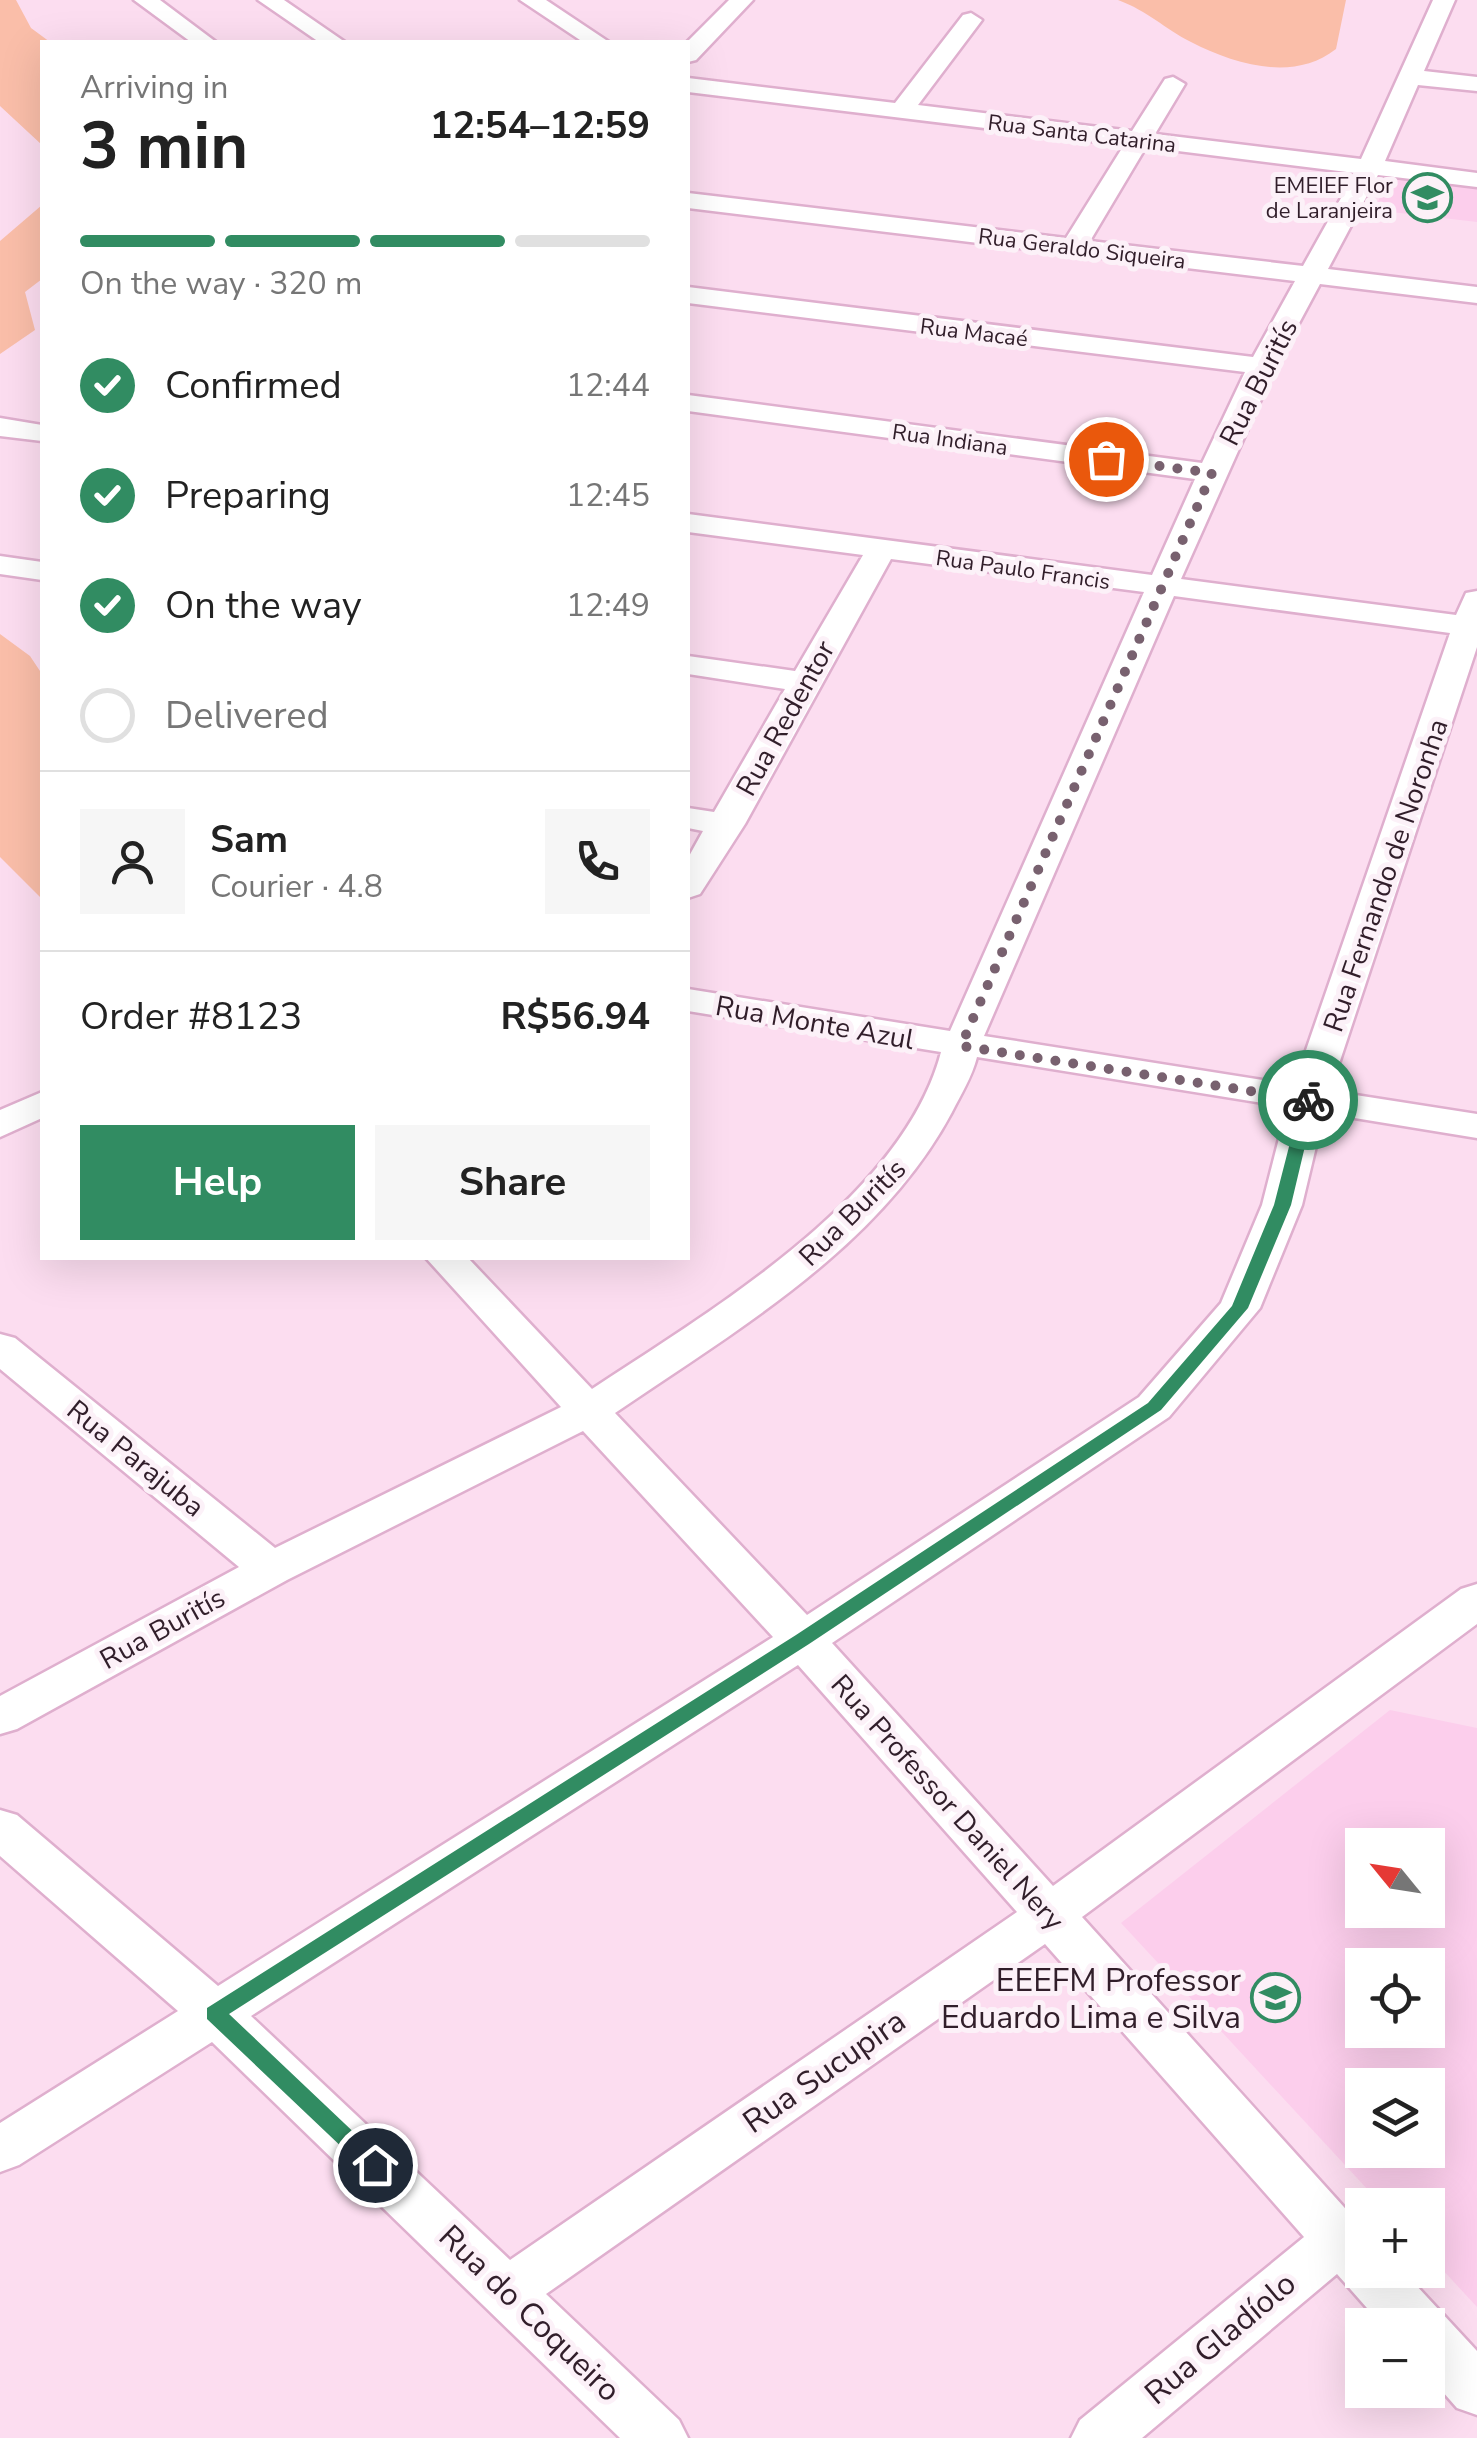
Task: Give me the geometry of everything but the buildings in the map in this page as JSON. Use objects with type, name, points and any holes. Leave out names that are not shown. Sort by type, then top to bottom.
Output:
[{"type":"street","points":[[145,0],[202,40]]},
{"type":"street","points":[[269,0],[331,40]]},
{"type":"street","points":[[530,0],[595,40]]},
{"type":"street","points":[[690,53],[742,0]]},
{"type":"street","name":"Rua Buritís","points":[[0,1717],[272,1568],[590,1410],[774,1286],[855,1216],[914,1147],[955,1071],[961,1046],[1212,473],[1262,366],[1315,275],[1370,167],[1444,0]]},
{"type":"street","points":[[901,111],[971,20]]},
{"type":"street","points":[[1411,77],[1477,84]]},
{"type":"street","points":[[1074,248],[1174,84]]},
{"type":"street","name":"Rua Santa Catarina","points":[[690,85],[1477,180]]},
{"type":"street","name":"Rua Geraldo Siqueira","points":[[690,201],[1477,294]]},
{"type":"street","name":"Rua Macaé","points":[[690,295],[1262,366]]},
{"type":"street","name":"Rua Indiana","points":[[690,403],[1212,473]]},
{"type":"street","points":[[5,428],[40,407]]},
{"type":"street","points":[[5,428],[40,433]]},
{"type":"street","name":"Rua Paulo Francis","points":[[690,523],[1162,588],[1475,618]]},
{"type":"street","name":"Rua Redentor","points":[[690,884],[728,824],[802,682],[881,550]]},
{"type":"street","points":[[0,565],[40,571]]},
{"type":"street","name":"Rua Fernando de Noronha","points":[[0,2150],[803,1640],[1154,1406],[1240,1308],[1282,1205],[1309,1097],[1475,618]]},
{"type":"street","points":[[690,665],[802,682]]},
{"type":"street","points":[[690,818],[728,824]]},
{"type":"street","name":"Rua Monte Azul","points":[[690,1000],[1477,1126]]},
{"type":"street","points":[[0,1125],[40,1104]]},
{"type":"street","name":"Rua Professor Daniel Nery","points":[[448,1260],[803,1640],[1345,2245]]},
{"type":"street","name":"Rua Parajuba","points":[[0,1347],[272,1568]]},
{"type":"street","name":"Rua Sucupira","points":[[508,2291],[1048,1915],[1419,1647],[1477,1600]]},
{"type":"street","name":"Rua do Coqueiro","points":[[0,1828],[214,2013],[659,2438]]},
{"type":"street","name":"Rua Gladíolo","points":[[1100,2438],[1345,2266]]},
{"type":"street","name":"Rua Professor Daniel Nery","points":[[1384,2288],[1402,2308]]},
{"type":"street","points":[[1445,2355],[1477,2391]]},
{"type":"shaded area","points":[[0,0],[16,0],[31,28],[47,40],[40,40],[40,143],[0,106]]},
{"type":"shaded area","points":[[1118,0],[1346,0],[1336,49],[1320,59],[1284,67],[1246,63],[1208,50]]},
{"type":"shaded area","name":"EMEIEF Flor de Laranjeira","points":[[1390,176],[1477,186],[1477,222],[1374,210]]},
{"type":"shaded area","points":[[40,207],[40,281],[25,292],[35,330],[0,354],[0,241]]},
{"type":"shaded area","points":[[0,634],[30,656],[40,671],[40,897],[0,857]]},
{"type":"shaded area","name":"EEEFM Professor Eduardo Lima e Silva","points":[[1390,1710],[1477,1728],[1477,2307],[1445,2272],[1445,2188],[1366,2188],[1348,2168],[1445,2168],[1445,2068],[1345,2068],[1345,2165],[1121,1923]]},
{"type":"way so far","points":[[1106,459],[1212,473],[961,1046],[1309,1097],[1308,1100]]},
{"type":"place","name":"EMEIEF Flor de Laranjeira","points":[[1428,198]]},
{"type":"place","name":"EEEFM Professor Eduardo Lima e Silva","points":[[1276,1998]]},
{"type":"route","points":[[375,2165],[214,2013],[803,1640],[1154,1406],[1240,1308],[1282,1205],[1308,1100]]}]
